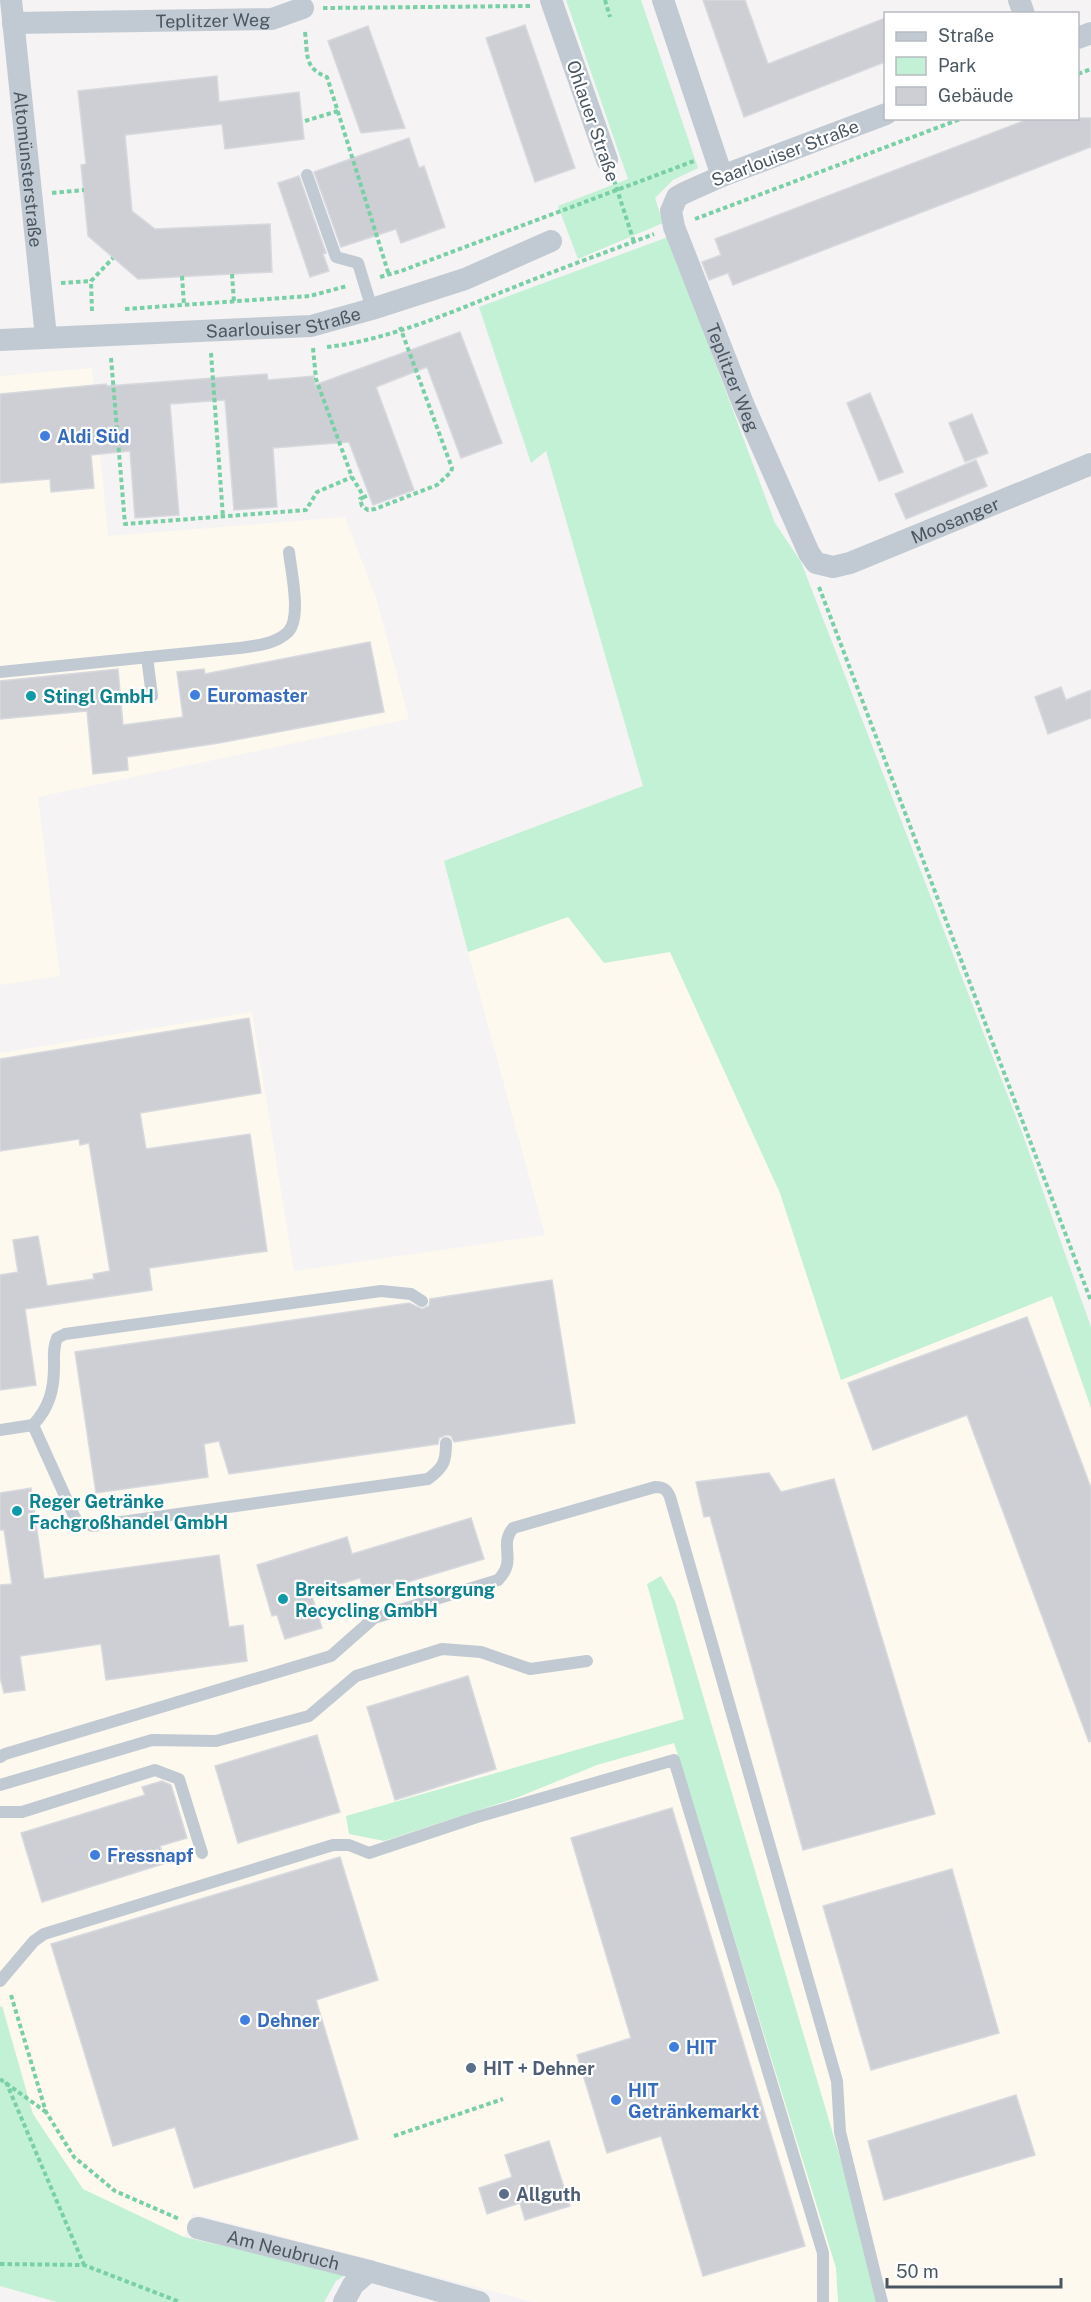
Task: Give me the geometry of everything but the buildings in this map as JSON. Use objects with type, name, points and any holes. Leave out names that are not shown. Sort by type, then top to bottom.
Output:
[{"type":"street","name":"Altomünsterstraße","points":[[11,0],[46,338]]},
{"type":"street","points":[[663,0],[722,176]]},
{"type":"street","name":"Ohlauer Straße","points":[[552,3],[607,160]]},
{"type":"street","name":"Teplitzer Weg","points":[[13,23],[272,19],[303,8]]},
{"type":"street","name":"Saarlouiser Straße","points":[[684,193],[722,176],[884,114]]},
{"type":"street","name":"Teplitzer Weg","points":[[684,193],[677,197],[671,211],[674,227],[744,406],[809,553],[816,563]]},
{"type":"street","name":"Saarlouiser Straße","points":[[0,340],[311,326],[465,279],[551,241]]},
{"type":"street","name":"Moosanger","points":[[816,563],[832,567],[850,563],[1091,464]]},
{"type":"street","name":"Am Neubruch","points":[[198,2228],[369,2271],[471,2300]]},
{"type":"street","name":"Am Neubruch","points":[[344,2302],[353,2285],[369,2271]]},
{"type":"street","name":"Am Neubruch","points":[[439,2302],[445,2299],[471,2300]]},
{"type":"lane","points":[[307,175],[336,257],[358,263],[364,281],[382,306]]},
{"type":"lane","points":[[0,672],[258,645],[274,640],[288,632],[295,623],[289,552]]},
{"type":"lane","points":[[147,657],[152,696]]},
{"type":"lane","points":[[0,1430],[33,1425],[44,1414],[52,1391],[53,1349],[57,1338],[65,1334],[381,1291],[411,1293],[422,1301]]},
{"type":"lane","points":[[33,1425],[75,1518],[80,1523],[93,1526],[428,1479],[438,1472],[446,1461],[446,1443]]},
{"type":"lane","points":[[0,1757],[331,1656],[374,1618],[498,1580],[509,1564],[507,1541],[513,1528],[655,1487],[662,1487],[670,1497],[837,2081],[840,2132],[882,2302]]},
{"type":"lane","points":[[0,1785],[152,1740],[216,1741],[309,1716],[356,1676],[442,1649],[481,1652],[530,1669],[587,1661]]},
{"type":"lane","points":[[3,1979],[34,1941],[44,1934],[333,1845],[348,1845],[369,1853],[477,1817],[674,1760],[823,2253],[823,2302]]},
{"type":"lane","points":[[0,1812],[22,1812],[155,1770],[179,1779],[202,1853]]},
{"type":"path","points":[[605,0],[610,17]]},
{"type":"path","points":[[389,274],[327,77],[315,73],[307,59],[303,8],[552,3]]},
{"type":"path","points":[[305,121],[338,111]]},
{"type":"path","points":[[586,259],[958,120]]},
{"type":"path","points":[[115,310],[310,296],[389,274],[714,154]]},
{"type":"path","name":"Ohlauer Straße","points":[[607,160],[634,242]]},
{"type":"path","points":[[32,195],[84,190]]},
{"type":"path","points":[[41,285],[90,281],[113,258]]},
{"type":"path","points":[[232,274],[234,302]]},
{"type":"path","points":[[183,276],[184,305]]},
{"type":"path","points":[[90,281],[92,312],[103,311]]},
{"type":"path","points":[[369,495],[360,499],[362,506],[368,510],[375,509],[437,485],[451,472],[452,468],[382,306]]},
{"type":"path","points":[[311,326],[316,379],[352,477],[364,497]]},
{"type":"path","points":[[210,332],[223,517]]},
{"type":"path","points":[[110,335],[125,524],[306,510],[317,492],[352,477]]},
{"type":"path","points":[[816,563],[816,578],[823,597],[1091,1302]]},
{"type":"path","points":[[3,1979],[46,2112],[74,2157],[115,2191],[198,2228]]},
{"type":"path","points":[[0,2079],[46,2112]]},
{"type":"path","points":[[6,2082],[84,2265]]},
{"type":"path","points":[[394,2136],[503,2099]]},
{"type":"path","points":[[0,2264],[84,2265],[180,2302]]},
{"type":"shaded area","points":[[92,368],[108,536],[345,517],[376,598],[409,719],[38,797],[60,976],[0,985],[0,376]]},
{"type":"shaded area","points":[[568,917],[604,963],[670,952],[780,1194],[841,1380],[1052,1296],[1091,1408],[1091,2302],[534,2302],[192,2213],[184,2237],[83,2189],[33,2114],[3,2007],[0,2007],[0,1053],[252,1012],[294,1271],[545,1235],[468,952]]},
{"type":"green space","points":[[566,0],[641,0],[698,168],[673,180],[655,198],[663,223],[578,259],[558,206],[628,179]]},
{"type":"green space","points":[[668,237],[775,523],[801,562],[1023,1135],[1091,1327],[1091,1408],[1052,1296],[841,1380],[780,1193],[670,952],[604,963],[568,917],[468,952],[444,861],[643,786],[546,451],[531,463],[479,307]]},
{"type":"green space","points":[[661,1576],[675,1601],[850,2191],[877,2302],[838,2302],[836,2268],[674,1743],[597,1765],[516,1798],[384,1841],[349,1834],[346,1816],[684,1719],[647,1584]]},
{"type":"green space","points":[[2,2006],[33,2114],[83,2189],[184,2237],[347,2274],[336,2281],[324,2302],[57,2302],[0,2286],[0,2007]]},
{"type":"place","name":"Aldi Süd","points":[[45,436]]},
{"type":"place","name":"Euromaster","points":[[195,695]]},
{"type":"place","name":"Stingl GmbH","points":[[31,696]]},
{"type":"place","name":"Reger Getränke Fachgroßhandel GmbH","points":[[17,1511]]},
{"type":"place","name":"Breitsamer Entsorgung Recycling GmbH","points":[[283,1599]]},
{"type":"place","name":"Fressnapf","points":[[95,1855]]},
{"type":"place","name":"Dehner","points":[[245,2020]]},
{"type":"place","name":"HIT","points":[[674,2047]]},
{"type":"place","name":"HIT + Dehner","points":[[471,2068]]},
{"type":"place","name":"HIT Getränkemarkt","points":[[616,2100]]},
{"type":"place","name":"Allguth","points":[[504,2194]]}]
